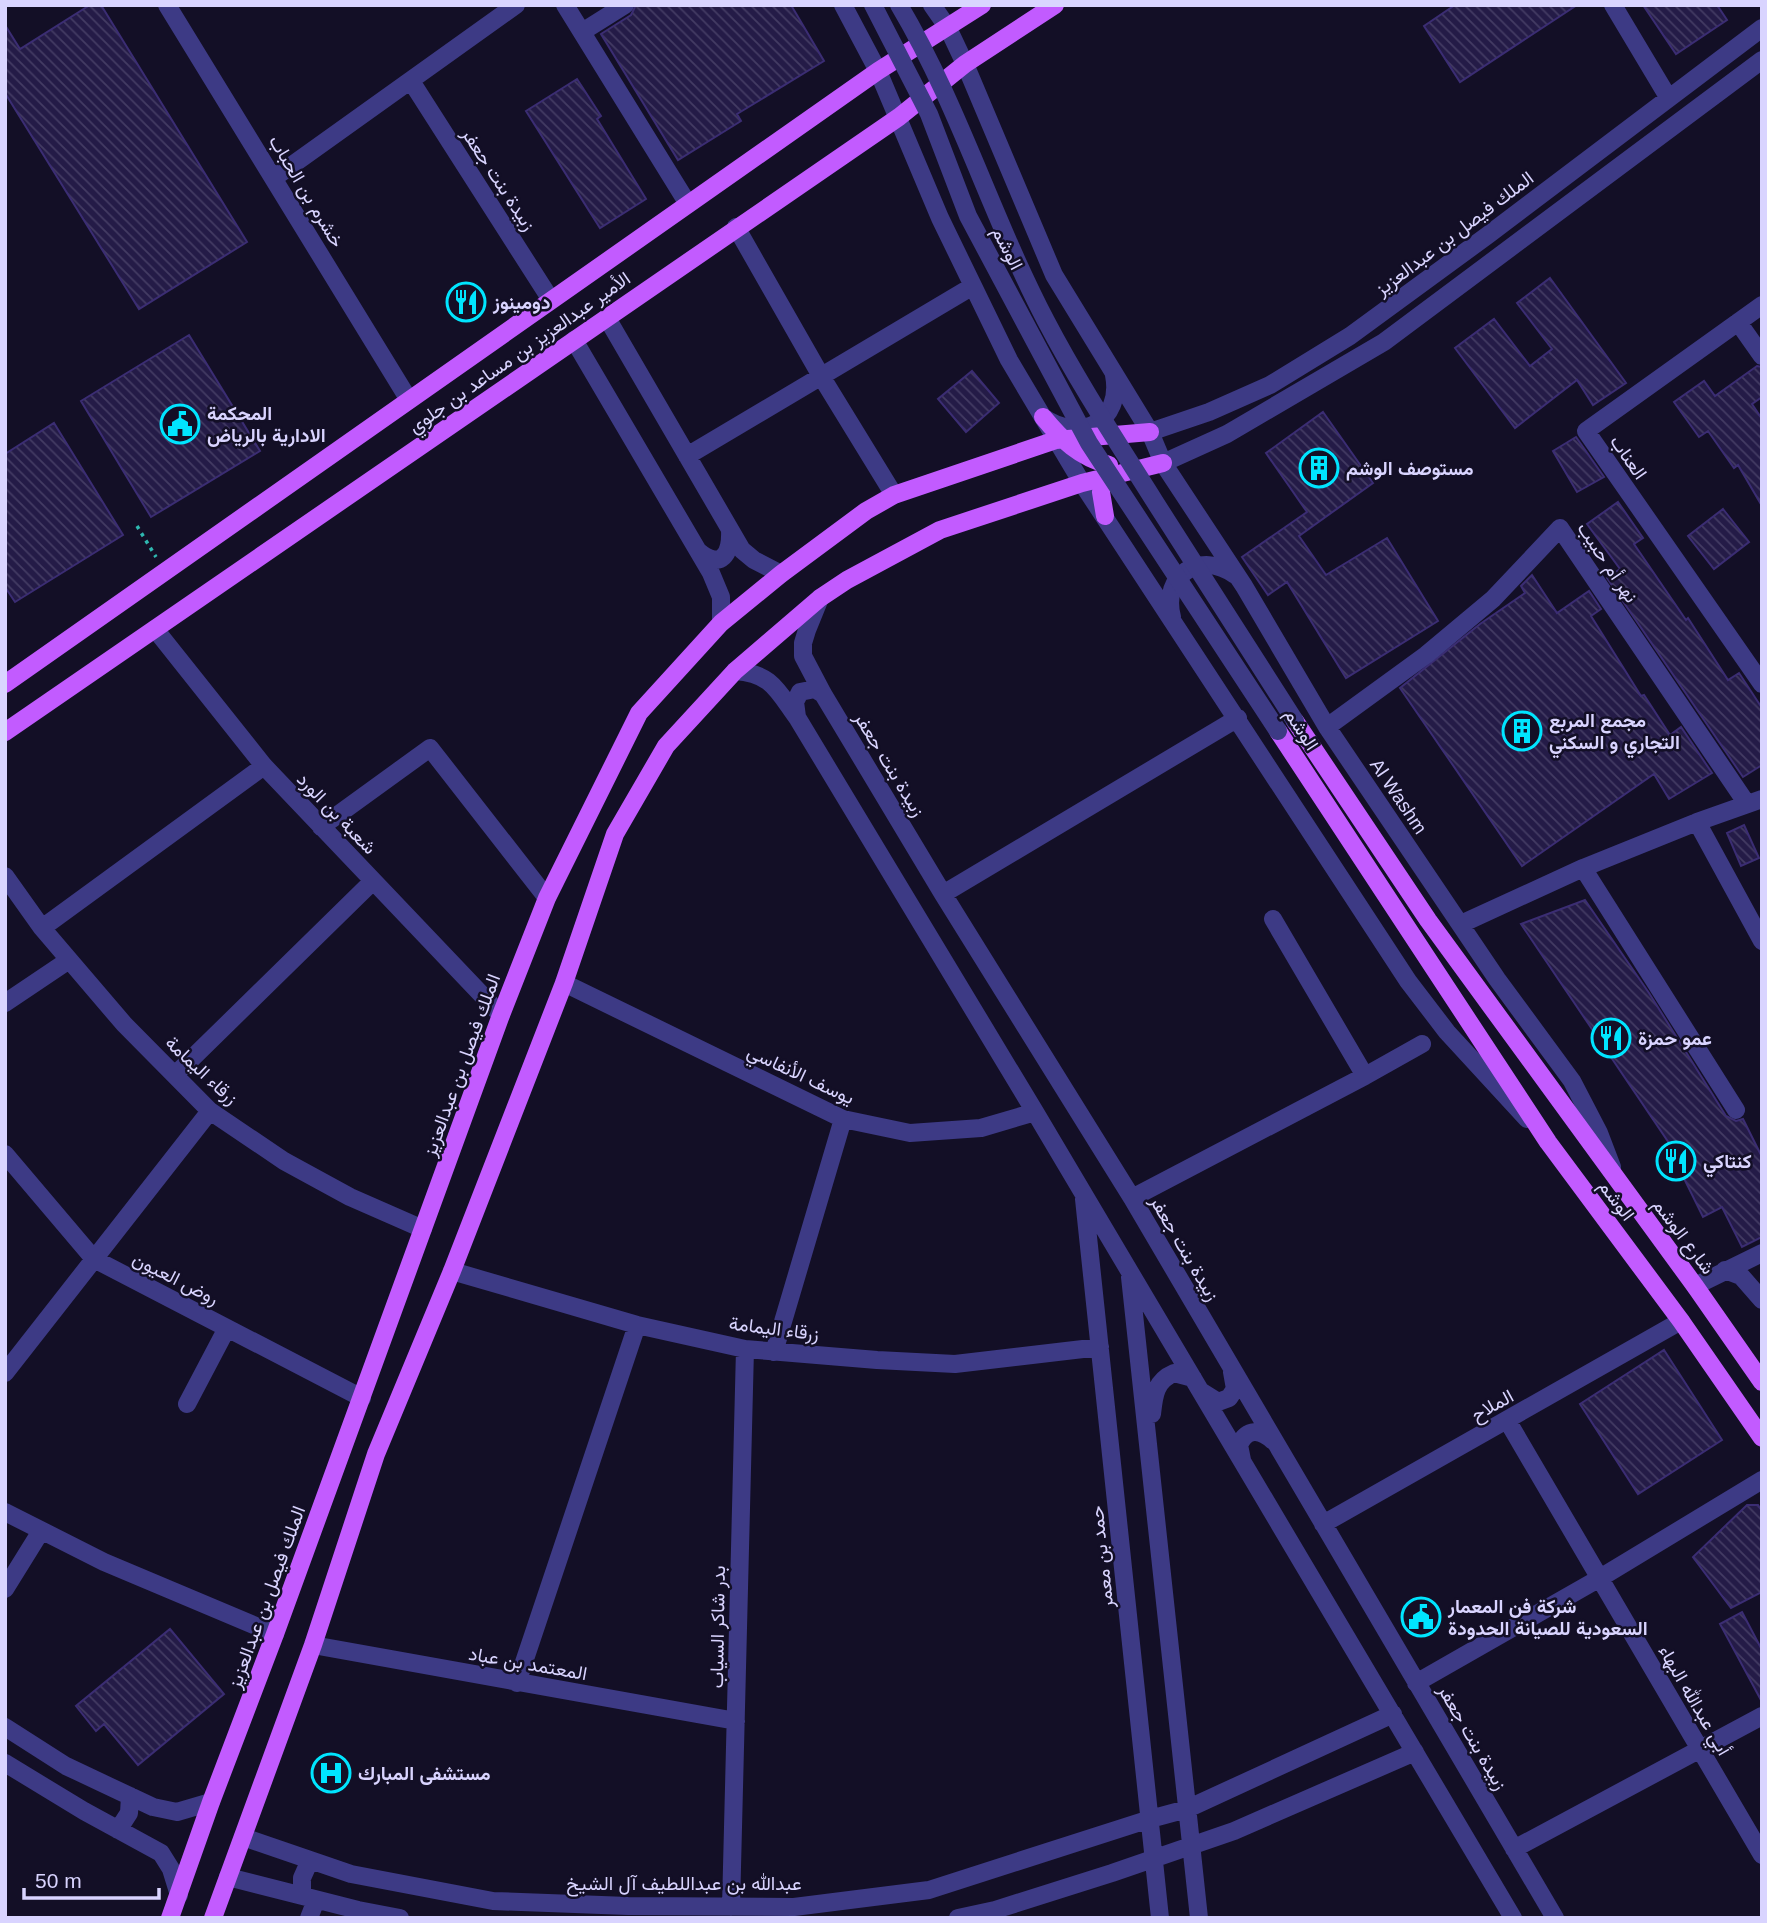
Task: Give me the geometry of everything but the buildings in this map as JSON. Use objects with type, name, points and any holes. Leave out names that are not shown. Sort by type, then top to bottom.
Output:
[{"type":"main road","name":"الأمير عبدالعزيز بن مساعد بن جلوي","points":[[5,684],[878,71],[982,5]]},
{"type":"main road","name":"الأمير عبدالعزيز بن مساعد بن جلوي","points":[[5,732],[899,117],[965,64],[1055,5]]},
{"type":"main road","points":[[1043,416],[1059,440],[1106,471]]},
{"type":"main road","points":[[1105,516],[1101,492],[1106,471],[1127,443],[1150,432]]},
{"type":"main road","name":"الملك فيصل بن عبدالعزيز","points":[[170,1918],[501,1015],[547,898],[639,713],[721,623],[866,511],[894,495],[1059,440],[1150,432]]},
{"type":"main road","points":[[213,1918],[313,1645],[376,1454],[452,1271],[564,984],[615,834],[666,746],[735,671],[820,598],[847,580],[940,530],[1082,483],[1106,471],[1163,463]]},
{"type":"main road","name":"الوشم","points":[[1295,721],[1428,920],[1571,1117]]},
{"type":"main road","name":"الوشم","points":[[1278,731],[1548,1142],[1681,1321],[1762,1438]]},
{"type":"main road","name":"شارع الوشم","points":[[1571,1117],[1762,1382]]},
{"type":"street","name":"خشرم بن الحباب","points":[[167,5],[409,400]]},
{"type":"street","points":[[274,178],[516,5]]},
{"type":"street","points":[[565,5],[688,204]]},
{"type":"street","points":[[582,32],[625,5]]},
{"type":"street","points":[[843,5],[878,71],[940,218],[1009,360],[1043,416],[1068,429],[1082,429],[1096,424],[1107,414],[1114,401],[1116,387],[1113,372]]},
{"type":"street","name":"الوشم","points":[[873,5],[929,114],[968,216],[1089,443],[1278,731]]},
{"type":"street","name":"الوشم","points":[[898,5],[961,125],[998,217],[1046,321],[1104,422],[1295,721]]},
{"type":"street","name":"الوشم","points":[[932,5],[948,28],[965,64],[1054,275],[1150,432]]},
{"type":"street","points":[[1613,5],[1668,97]]},
{"type":"street","name":"الملك فيصل بن عبدالعزيز","points":[[1150,432],[1209,412],[1270,385],[1350,336],[1489,235],[1762,28]]},
{"type":"street","points":[[1163,463],[1227,434],[1384,342],[1762,60]]},
{"type":"street","name":"زبيدة بنت جعفر","points":[[411,81],[551,300]]},
{"type":"street","points":[[736,227],[821,376],[894,495]]},
{"type":"street","points":[[687,456],[973,286]]},
{"type":"street","name":"العناب","points":[[1762,305],[1586,431],[1762,684]]},
{"type":"street","points":[[607,318],[742,550],[782,574]]},
{"type":"street","points":[[1738,322],[1762,356]]},
{"type":"street","points":[[574,340],[711,573],[721,597],[721,623]]},
{"type":"street","name":"Al Washm","points":[[1150,432],[1163,463],[1244,586],[1327,727],[1497,979],[1573,1080],[1599,1133],[1616,1180]]},
{"type":"street","points":[[1059,440],[1082,483],[1408,981],[1447,1032],[1548,1142]]},
{"type":"street","name":"نهر أم حبيب","points":[[1327,727],[1426,655],[1493,599],[1560,528],[1754,802]]},
{"type":"street","points":[[698,551],[706,558],[723,557],[729,551],[730,530]]},
{"type":"street","points":[[1177,627],[1169,603],[1177,578],[1188,570],[1200,565],[1225,568],[1244,586]]},
{"type":"street","name":"زبيدة بنت جعفر","points":[[820,598],[803,643],[803,656],[823,694],[943,894],[1132,1198],[1555,1918]]},
{"type":"street","name":"شعبة بن الورد","points":[[155,629],[264,766],[501,1015]]},
{"type":"street","points":[[735,671],[753,672],[770,681],[798,719],[1083,1192],[1514,1918]]},
{"type":"street","points":[[798,719],[795,702],[800,692],[815,689],[823,694]]},
{"type":"street","points":[[943,894],[1238,718]]},
{"type":"street","points":[[321,827],[430,748],[547,898]]},
{"type":"street","points":[[42,928],[264,766]]},
{"type":"street","points":[[1461,924],[1583,869],[1754,802]]},
{"type":"street","points":[[1698,822],[1762,941]]},
{"type":"street","points":[[1583,869],[1736,1110]]},
{"type":"street","name":"زرقاء اليمامة","points":[[5,876],[42,928],[124,1024],[210,1111],[306,1174],[349,1198],[423,1229]]},
{"type":"street","points":[[174,1075],[373,881]]},
{"type":"street","points":[[1273,919],[1365,1076]]},
{"type":"street","points":[[5,1003],[69,960]]},
{"type":"street","name":"يوسف الأنفاسي","points":[[564,984],[843,1119],[910,1133],[981,1128],[1035,1112]]},
{"type":"street","points":[[1132,1198],[1422,1044]]},
{"type":"street","points":[[5,1373],[210,1111]]},
{"type":"street","points":[[774,1352],[843,1119]]},
{"type":"street","name":"روض العيون","points":[[5,1154],[94,1259],[362,1398]]},
{"type":"street","name":"حمد بن معمر","points":[[1083,1192],[1160,1918]]},
{"type":"street","points":[[1695,1286],[1762,1253]]},
{"type":"street","points":[[1725,1270],[1741,1276],[1762,1300]]},
{"type":"street","name":"زرقاء اليمامة","points":[[452,1271],[637,1325],[745,1349],[955,1364],[1100,1347]]},
{"type":"street","points":[[1130,1271],[1199,1918]]},
{"type":"street","name":"الملاح","points":[[1323,1524],[1681,1321]]},
{"type":"street","points":[[517,1683],[637,1325]]},
{"type":"street","points":[[187,1404],[228,1328]]},
{"type":"street","name":"بدر شاكر السياب","points":[[732,1907],[745,1349]]},
{"type":"street","points":[[1148,1442],[1155,1391],[1161,1381],[1174,1373],[1197,1384],[1213,1400],[1224,1401],[1233,1394],[1236,1383],[1230,1364]]},
{"type":"street","name":"أبي عبدالله البهاء","points":[[1507,1420],[1762,1855]]},
{"type":"street","points":[[1245,1465],[1239,1445],[1243,1437],[1251,1432],[1261,1432],[1276,1443]]},
{"type":"street","points":[[1416,1683],[1600,1578],[1762,1480]]},
{"type":"street","points":[[5,1512],[104,1562],[275,1634]]},
{"type":"street","points":[[5,1588],[41,1531]]},
{"type":"street","name":"المعتمد بن عباد","points":[[313,1645],[736,1721]]},
{"type":"street","name":"عبدالله بن عبداللطيف آل الشيخ","points":[[243,1837],[351,1874],[493,1900],[732,1907],[795,1912],[929,1890],[1150,1819],[1187,1810],[1393,1714]]},
{"type":"street","points":[[1514,1849],[1762,1716]]},
{"type":"street","points":[[5,1727],[66,1766],[153,1807],[177,1812],[211,1802]]},
{"type":"street","points":[[958,1918],[1021,1902],[1234,1831],[1415,1752]]},
{"type":"street","points":[[5,1763],[160,1853],[171,1869],[179,1895]]},
{"type":"street","points":[[118,1829],[129,1813],[130,1796]]},
{"type":"street","points":[[309,1918],[309,1898],[302,1878],[310,1860]]},
{"type":"street","points":[[228,1877],[400,1918]]},
{"type":"path","points":[[137,526],[165,573]]},
{"type":"place","name":"دومينوز","points":[[466,302]]},
{"type":"place","name":"المحكمة الادارية بالرياض","points":[[180,424]]},
{"type":"place","name":"مستوصف الوشم","points":[[1319,468]]},
{"type":"place","name":"مجمع المربع التجاري و السكني","points":[[1522,731]]},
{"type":"place","name":"عمو حمزة","points":[[1611,1038]]},
{"type":"place","name":"كنتاكي","points":[[1676,1161]]},
{"type":"place","name":"شركة فن المعمار السعودية للصيانة الحدودة","points":[[1421,1617]]},
{"type":"place","name":"مستشفى المبارك","points":[[331,1773]]}]
